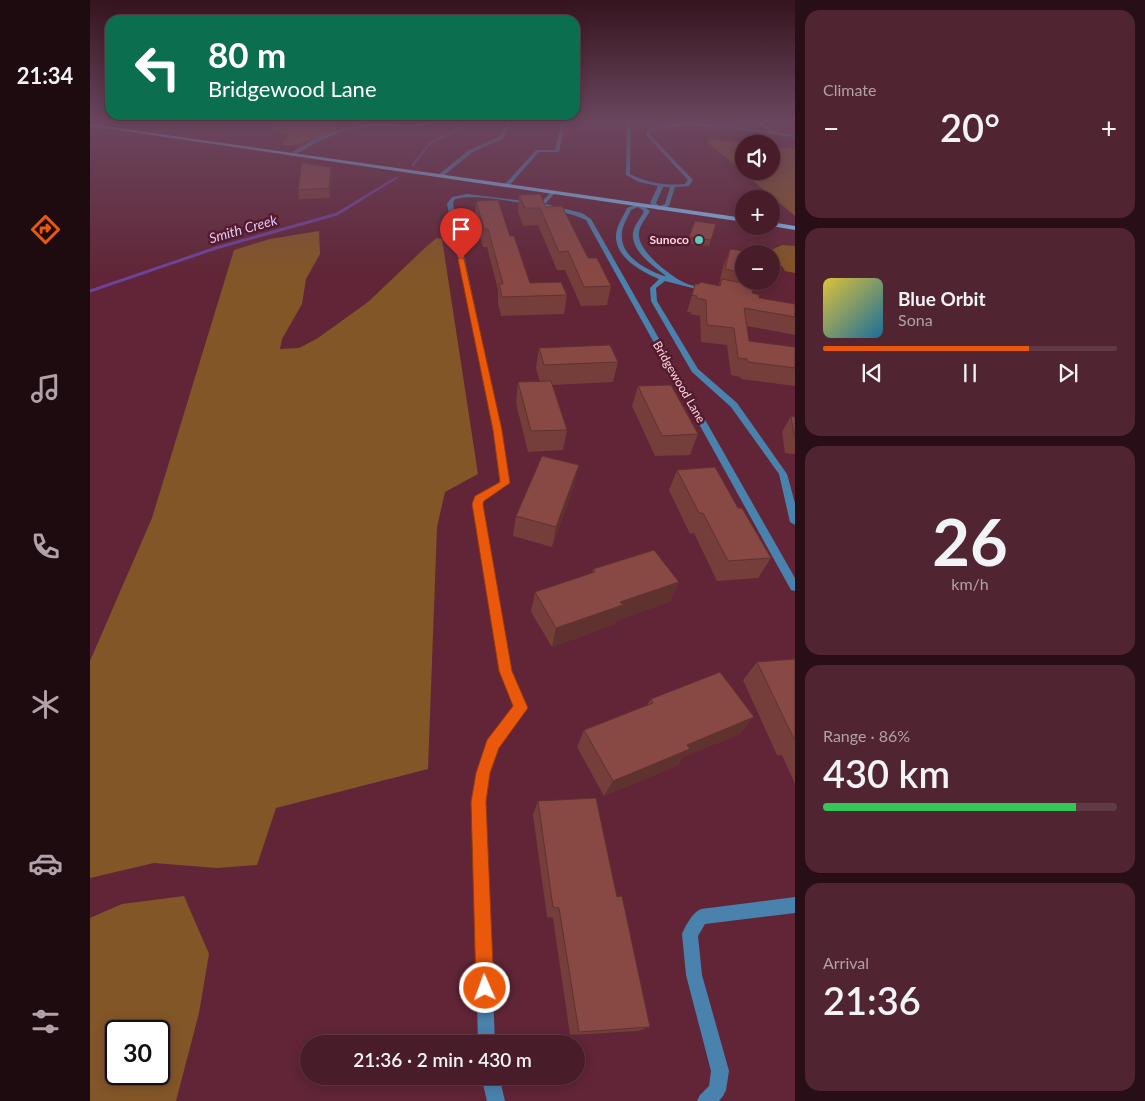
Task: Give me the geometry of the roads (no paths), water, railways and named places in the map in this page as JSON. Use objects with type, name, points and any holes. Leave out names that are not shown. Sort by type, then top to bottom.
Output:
[{"type":"main road","points":[[414,172],[735,219]]},
{"type":"main road","points":[[780,226],[795,228]]},
{"type":"street","points":[[440,176],[444,172]]},
{"type":"street","points":[[506,186],[518,172]]},
{"type":"street","points":[[628,172],[628,175],[636,179],[673,186],[688,184],[691,180],[684,172]]},
{"type":"street","points":[[661,185],[653,203],[658,208],[666,205],[673,186]]},
{"type":"street","points":[[542,206],[553,193]]},
{"type":"street","name":"Bridgewood Lane","points":[[487,1035],[479,802],[483,773],[492,744],[521,708],[506,671],[478,504],[479,499],[505,483],[497,430],[450,204],[451,199],[456,196],[467,195],[577,212],[588,219],[795,587]]},
{"type":"street","points":[[668,277],[648,258],[637,241],[637,230],[647,211],[638,205],[629,209],[620,228],[621,246],[627,255],[646,272],[668,277],[684,285],[713,292]]},
{"type":"street","points":[[620,228],[637,230]]},
{"type":"street","points":[[668,277],[653,288],[654,301],[695,370],[734,405],[783,474],[795,522]]},
{"type":"street","points":[[706,1101],[717,1090],[720,1071],[694,975],[690,934],[701,917],[795,905]]},
{"type":"street","points":[[492,1085],[496,1101]]},
{"type":"waterway","name":"Smith Creek","points":[[358,201],[396,178]]},
{"type":"waterway","name":"Smith Creek","points":[[90,291],[216,248],[337,214],[360,200]]},
{"type":"place","name":"Sunoco","points":[[699,240]]}]
